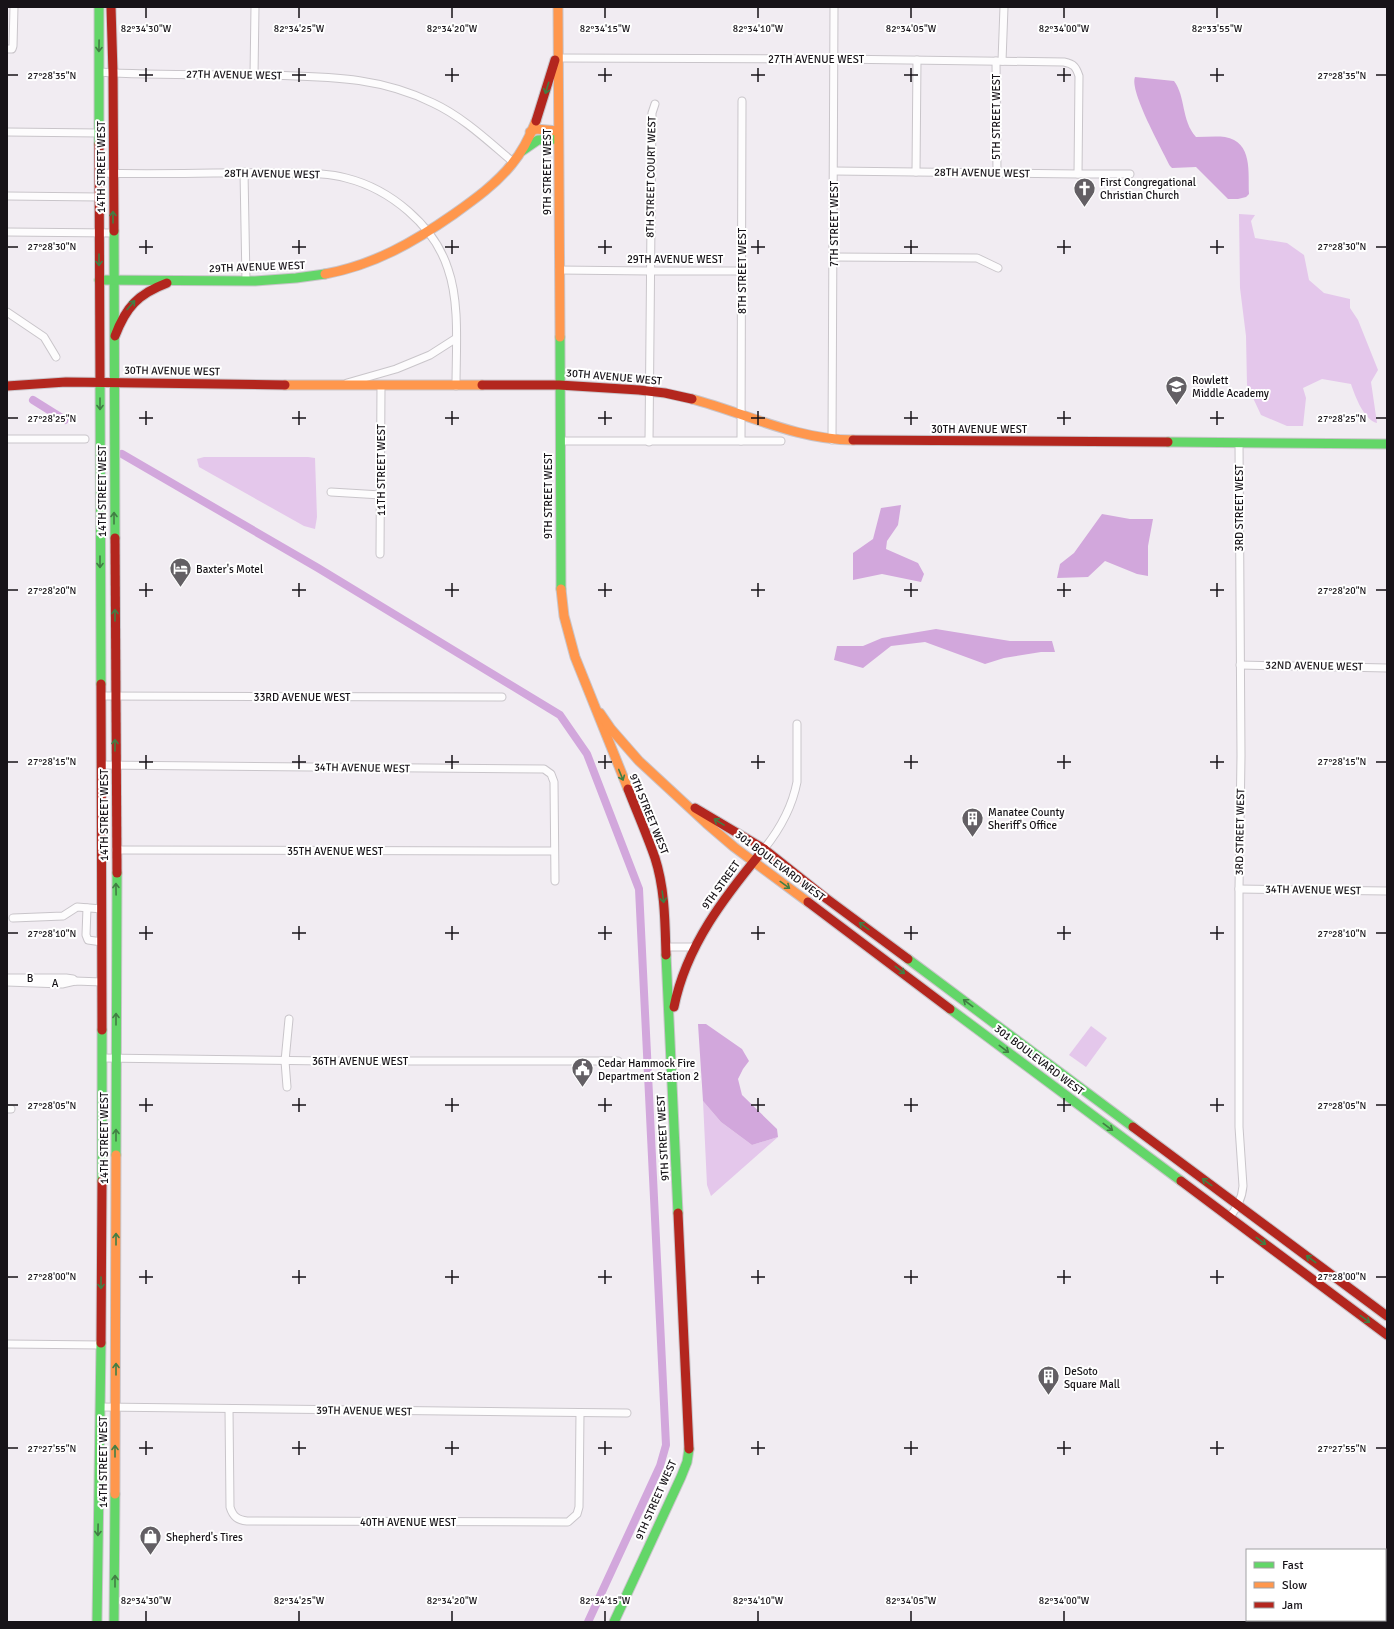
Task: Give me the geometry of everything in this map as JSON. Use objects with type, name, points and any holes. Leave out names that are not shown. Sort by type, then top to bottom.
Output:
[{"type":"main road","name":"14TH STREET WEST","points":[[97,1622],[101,1407],[102,1058],[99,280],[100,7]]},
{"type":"main road","name":"14TH STREET WEST","points":[[111,7],[113,73],[116,765],[116,1287],[114,1622]]},
{"type":"main road","name":"9TH STREET WEST","points":[[558,7],[560,586],[568,635],[575,657],[587,686],[592,704],[655,858],[664,901],[689,1448],[687,1462],[681,1476],[614,1622]]},
{"type":"main road","name":"29TH AVENUE WEST","points":[[99,280],[246,281],[300,278],[337,272],[376,260],[428,231],[481,196],[502,175],[520,152],[530,132],[540,108],[558,54]]},
{"type":"main road","points":[[530,132],[536,129],[558,135]]},
{"type":"main road","name":"29TH AVENUE WEST","points":[[520,152],[538,140],[558,135]]},
{"type":"main road","points":[[114,340],[122,318],[134,301],[153,288],[172,281]]},
{"type":"main road","name":"30TH AVENUE WEST","points":[[7,386],[44,383],[100,382],[337,386],[559,385],[579,388],[650,391],[688,398],[741,413],[766,423],[832,440],[1387,444]]},
{"type":"main road","name":"301 BOULEVARD WEST","points":[[587,686],[611,729],[625,746],[667,788],[764,850],[827,899],[1387,1316]]},
{"type":"main road","name":"301 BOULEVARD WEST","points":[[682,799],[706,823],[753,861],[1387,1335]]},
{"type":"main road","name":"9TH STREET","points":[[671,1029],[678,985],[693,947],[702,931],[753,861],[764,850]]},
{"type":"main road","points":[[98,1560],[104,1622]]},
{"type":"street","points":[[7,49],[12,49],[13,46],[14,7]]},
{"type":"street","points":[[254,75],[255,7]]},
{"type":"street","name":"7TH STREET WEST","points":[[832,440],[834,7]]},
{"type":"street","name":"5TH STREET WEST","points":[[996,173],[999,61],[1004,7]]},
{"type":"street","name":"27TH AVENUE WEST","points":[[558,54],[1064,62],[1077,67],[1079,76],[1078,174]]},
{"type":"street","points":[[916,172],[917,60]]},
{"type":"street","name":"27TH AVENUE WEST","points":[[99,72],[352,78],[392,87],[433,103],[454,114],[513,162]]},
{"type":"street","name":"8TH STREET WEST","points":[[741,441],[742,101]]},
{"type":"street","name":"8TH STREET COURT WEST","points":[[649,442],[652,113],[655,104]]},
{"type":"street","points":[[7,132],[99,133]]},
{"type":"street","name":"28TH AVENUE WEST","points":[[834,171],[1130,174]]},
{"type":"street","points":[[244,172],[246,281]]},
{"type":"street","name":"28TH AVENUE WEST","points":[[99,173],[244,172],[320,174],[340,176],[355,180],[389,196],[428,231],[441,252],[449,270],[455,299],[456,386]]},
{"type":"street","points":[[7,196],[99,196]]},
{"type":"street","points":[[7,232],[114,233]]},
{"type":"street","points":[[834,257],[977,258],[998,268]]},
{"type":"street","name":"29TH AVENUE WEST","points":[[559,270],[742,271]]},
{"type":"street","points":[[7,312],[44,337],[56,358]]},
{"type":"street","name":"30TH AVENUE WEST","points":[[337,386],[396,369],[430,355],[456,339]]},
{"type":"street","name":"11TH STREET WEST","points":[[380,386],[380,554]]},
{"type":"street","points":[[7,439],[85,439]]},
{"type":"street","points":[[560,440],[649,442],[781,441]]},
{"type":"street","name":"3RD STREET WEST","points":[[1230,1217],[1238,1205],[1242,1195],[1243,1186],[1240,1127],[1239,442]]},
{"type":"street","points":[[331,492],[380,495]]},
{"type":"street","name":"32ND AVENUE WEST","points":[[1240,665],[1387,668]]},
{"type":"street","name":"33RD AVENUE WEST","points":[[101,696],[502,697]]},
{"type":"street","name":"9TH STREET","points":[[764,850],[785,818],[795,790],[797,782],[797,724]]},
{"type":"street","name":"34TH AVENUE WEST","points":[[101,765],[544,770],[551,774],[554,782],[554,851]]},
{"type":"street","name":"35TH AVENUE WEST","points":[[116,850],[554,851]]},
{"type":"street","points":[[554,851],[555,882]]},
{"type":"street","name":"34TH AVENUE WEST","points":[[1239,889],[1387,891]]},
{"type":"street","points":[[13,918],[63,916],[77,907],[102,909]]},
{"type":"street","points":[[87,908],[86,935],[88,940],[102,942]]},
{"type":"street","points":[[666,947],[693,947]]},
{"type":"street","points":[[887,960],[896,949]]},
{"type":"street","name":"B","points":[[7,978],[66,978],[73,979],[75,981]]},
{"type":"street","name":"A","points":[[7,982],[62,984],[75,981],[102,982]]},
{"type":"street","points":[[287,1087],[285,1061],[289,1019]]},
{"type":"street","name":"36TH AVENUE WEST","points":[[102,1058],[285,1061],[618,1061]]},
{"type":"street","points":[[101,1300],[116,1287]]},
{"type":"street","points":[[7,1344],[101,1345]]},
{"type":"street","name":"39TH AVENUE WEST","points":[[101,1407],[627,1413]]},
{"type":"street","name":"40TH AVENUE WEST","points":[[229,1409],[230,1498],[232,1513],[236,1518],[247,1521],[568,1522],[577,1514],[580,1498],[580,1413]]},
{"type":"shaded area","points":[[1135,77],[1174,81],[1178,87],[1188,123],[1196,137],[1225,137],[1234,140],[1240,145],[1245,151],[1247,159],[1249,194],[1246,197],[1228,199],[1196,167],[1172,168],[1170,166],[1154,135],[1137,95],[1134,84]]},
{"type":"shaded area","points":[[1239,214],[1255,215],[1251,221],[1255,238],[1287,243],[1304,255],[1309,280],[1324,293],[1350,299],[1350,308],[1358,320],[1378,370],[1371,382],[1377,423],[1372,421],[1364,413],[1351,384],[1322,379],[1303,388],[1306,398],[1303,426],[1287,426],[1261,415],[1247,385],[1246,336],[1240,288]]},
{"type":"shaded area","points":[[204,457],[315,458],[317,517],[315,529],[304,526],[199,467],[197,459]]},
{"type":"shaded area","points":[[901,505],[898,525],[887,541],[886,549],[918,563],[924,574],[921,582],[882,574],[853,580],[853,553],[873,539],[881,508]]},
{"type":"shaded area","points":[[1102,514],[1130,519],[1153,519],[1148,546],[1148,576],[1137,574],[1105,561],[1088,577],[1057,578],[1060,564],[1074,553]]},
{"type":"shaded area","points":[[936,629],[1010,641],[1052,641],[1055,652],[1041,652],[1004,658],[985,664],[925,642],[891,646],[863,668],[834,660],[837,646],[863,646],[882,638]]},
{"type":"shaded area","points":[[698,1024],[706,1024],[742,1049],[749,1061],[738,1079],[742,1095],[777,1129],[778,1137],[752,1145],[721,1122],[703,1101]]},
{"type":"shaded area","points":[[1091,1026],[1107,1038],[1086,1067],[1069,1055]]},
{"type":"shaded area","points":[[703,1101],[721,1122],[752,1145],[778,1137],[711,1196],[707,1185]]},
{"type":"waterway","points":[[33,400],[65,420]]},
{"type":"waterway","points":[[122,454],[318,568],[560,715],[587,754],[639,889],[666,1445],[660,1466],[588,1622]]},
{"type":"traffic: fast","points":[[99,7],[99,144]]},
{"type":"traffic: fast","points":[[522,151],[538,140],[558,139]]},
{"type":"traffic: fast","points":[[114,231],[115,538]]},
{"type":"traffic: fast","points":[[99,280],[255,281],[325,274]]},
{"type":"traffic: fast","points":[[560,337],[561,589]]},
{"type":"traffic: fast","points":[[100,380],[101,684]]},
{"type":"traffic: fast","points":[[1168,442],[1387,444]]},
{"type":"traffic: fast","points":[[116,1155],[117,873]]},
{"type":"traffic: fast","points":[[666,955],[678,1213]]},
{"type":"traffic: fast","points":[[908,959],[1133,1127]]},
{"type":"traffic: fast","points":[[950,1009],[1181,1181]]},
{"type":"traffic: fast","points":[[102,1030],[102,1181]]},
{"type":"traffic: fast","points":[[97,1622],[101,1343]]},
{"type":"traffic: fast","points":[[614,1622],[681,1477],[687,1462],[689,1449]]},
{"type":"traffic: fast","points":[[114,1622],[115,1494]]},
{"type":"traffic: slow","points":[[558,7],[560,337]]},
{"type":"traffic: slow","points":[[325,274],[360,265],[393,251],[424,234],[462,208],[492,185],[512,164],[520,154],[536,121]]},
{"type":"traffic: slow","points":[[530,132],[536,129],[558,131]]},
{"type":"traffic: slow","points":[[285,385],[482,385]]},
{"type":"traffic: slow","points":[[692,399],[791,431],[832,439],[853,440]]},
{"type":"traffic: slow","points":[[561,589],[564,616],[575,657],[628,789]]},
{"type":"traffic: slow","points":[[600,713],[611,729],[639,761],[706,823],[734,847],[808,902]]},
{"type":"traffic: slow","points":[[115,1494],[116,1155]]},
{"type":"traffic: jam","points":[[111,7],[114,231]]},
{"type":"traffic: jam","points":[[536,121],[555,60]]},
{"type":"traffic: jam","points":[[99,144],[100,380]]},
{"type":"traffic: jam","points":[[115,336],[124,317],[134,303],[148,292],[167,283]]},
{"type":"traffic: jam","points":[[7,386],[66,382],[285,385]]},
{"type":"traffic: jam","points":[[482,385],[559,385],[639,390],[665,393],[692,399]]},
{"type":"traffic: jam","points":[[853,440],[1168,442]]},
{"type":"traffic: jam","points":[[115,538],[117,873]]},
{"type":"traffic: jam","points":[[101,684],[102,1030]]},
{"type":"traffic: jam","points":[[628,789],[652,849],[661,882],[664,906],[666,955]]},
{"type":"traffic: jam","points":[[695,808],[764,849],[827,899],[908,959]]},
{"type":"traffic: jam","points":[[674,1007],[680,985],[697,943],[735,885],[764,849]]},
{"type":"traffic: jam","points":[[808,902],[950,1009]]},
{"type":"traffic: jam","points":[[1133,1127],[1387,1316]]},
{"type":"traffic: jam","points":[[101,1343],[102,1181]]},
{"type":"traffic: jam","points":[[1181,1181],[1387,1335]]},
{"type":"traffic: jam","points":[[678,1213],[689,1449]]},
{"type":"place","name":"First Congregational Christian Church","points":[[1084,208]]},
{"type":"place","name":"Rowlett Middle Academy","points":[[1176,406]]},
{"type":"place","name":"Baxter's Motel","points":[[180,588]]},
{"type":"place","name":"Manatee County Sheriff's Office","points":[[973,838]]},
{"type":"place","name":"Cedar Hammock Fire Department Station 2","points":[[583,1088]]},
{"type":"place","name":"DeSoto Square Mall","points":[[1049,1396]]},
{"type":"place","name":"Shepherd's Tires","points":[[150,1556]]}]
